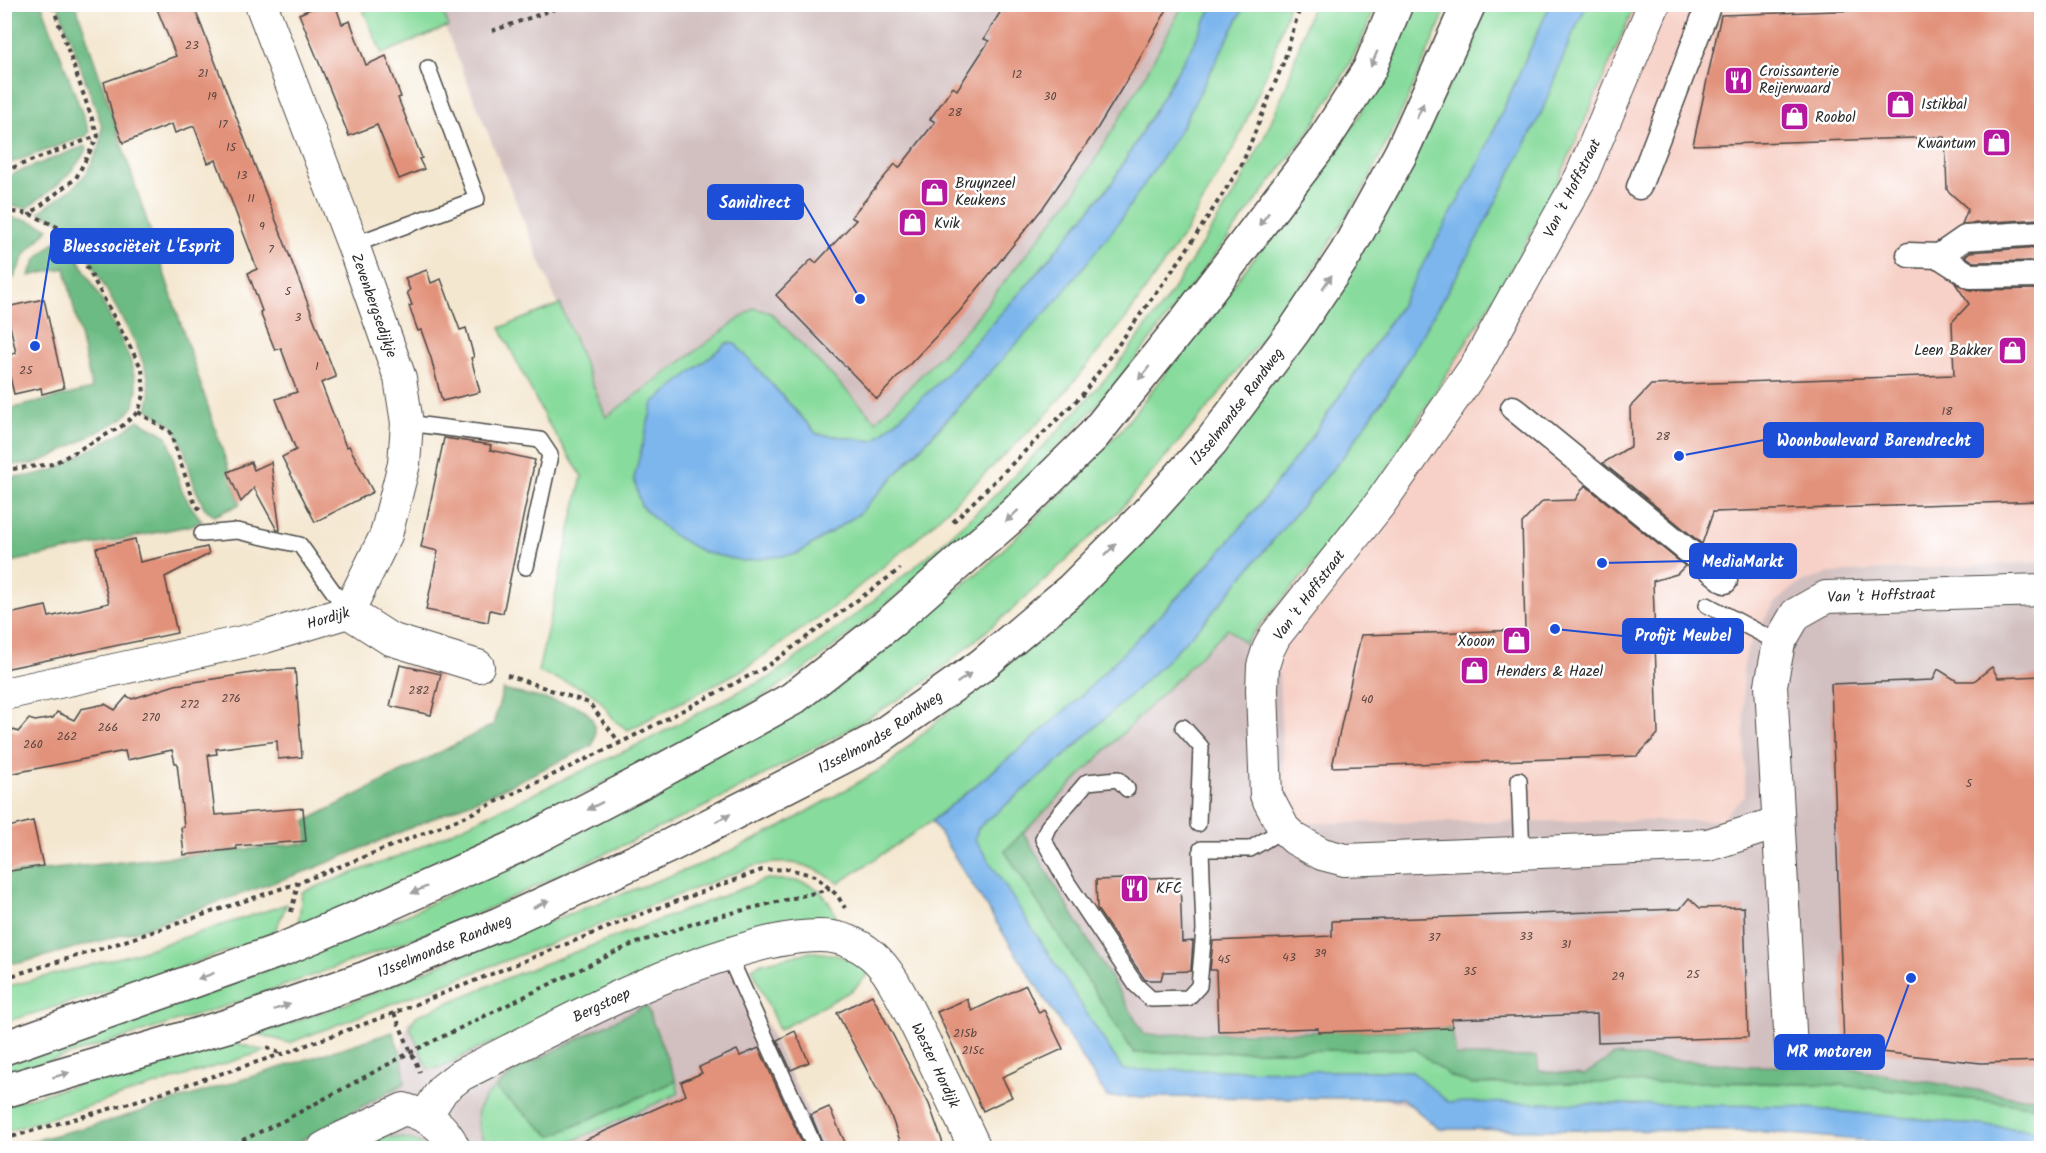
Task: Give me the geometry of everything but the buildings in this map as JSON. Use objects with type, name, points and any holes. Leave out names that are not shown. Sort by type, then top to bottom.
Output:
[{"type":"main road","points":[[4,1048],[281,950],[364,915],[516,846],[646,779],[792,699],[892,621],[1005,523],[1093,436],[1185,322],[1322,143],[1369,70],[1396,4]]},
{"type":"main road","name":"IJsselmondse Randweg","points":[[4,1091],[227,1026],[366,978],[499,924],[671,845],[874,741],[982,665],[1071,589],[1141,520],[1211,442],[1294,331],[1346,253],[1401,153],[1468,5]]},
{"type":"street","name":"Zevenbergsedijkje","points":[[261,4],[353,245],[400,378],[407,423],[404,464],[386,535],[348,612]]},
{"type":"street","name":"Van 't Hoffstraat","points":[[1654,4],[1581,177],[1476,366],[1379,505],[1275,636],[1268,650],[1263,666],[1262,690],[1266,795],[1284,829],[1306,847],[1345,860],[1708,845],[1777,823]]},
{"type":"street","points":[[1639,187],[1709,4]]},
{"type":"street","points":[[1939,256],[1965,238],[2042,233]]},
{"type":"street","points":[[1909,255],[1939,256],[1970,276],[2042,275]]},
{"type":"street","points":[[1513,408],[1725,581]]},
{"type":"street","name":"Van 't Hoffstraat","points":[[1791,1049],[1771,686],[1779,643],[1796,614],[1826,597],[2042,590]]},
{"type":"street","name":"Hordijk","points":[[4,693],[265,637],[348,612],[390,639],[478,666]]},
{"type":"street","name":"Bergstoep","points":[[425,1117],[443,1089],[461,1075],[648,983],[728,954],[798,937],[822,936],[851,942],[863,948],[884,967],[895,984]]},
{"type":"street","name":"Wester Hordijk","points":[[895,984],[934,1060],[975,1149]]},
{"type":"street","points":[[324,1149],[404,1109],[434,1120],[444,1131],[454,1149]]},
{"type":"lane","points":[[353,245],[477,199],[428,68]]},
{"type":"lane","points":[[407,423],[540,440],[550,455],[526,567]]},
{"type":"lane","points":[[202,534],[237,531],[300,545],[348,612]]},
{"type":"lane","points":[[1707,604],[1779,643]]},
{"type":"lane","points":[[1183,727],[1200,747],[1198,825]]},
{"type":"lane","points":[[1127,789],[1118,779],[1087,782],[1048,827],[1043,838],[1067,882],[1117,957],[1136,985],[1151,999],[1188,998],[1199,986],[1204,930],[1202,849],[1250,849],[1284,829]]},
{"type":"lane","points":[[1519,780],[1522,854]]},
{"type":"lane","points":[[728,954],[815,1149]]},
{"type":"path","points":[[30,214],[76,178],[98,136],[51,4]]},
{"type":"path","points":[[949,527],[1082,395],[1182,257],[1242,164],[1284,60],[1301,4]]},
{"type":"path","points":[[492,31],[563,6]]},
{"type":"path","points":[[4,171],[98,136]]},
{"type":"path","points":[[4,211],[30,214],[68,232],[142,369],[144,395],[138,412],[122,426],[53,464],[4,470]]},
{"type":"path","points":[[138,412],[170,432],[195,504],[220,532]]},
{"type":"path","points":[[4,978],[113,945],[298,883],[464,817],[620,743],[766,667],[905,565]]},
{"type":"path","points":[[478,666],[589,703],[620,743]]},
{"type":"path","points":[[4,1139],[123,1105],[282,1054],[394,1013],[639,915],[762,870],[789,869],[815,876],[830,889],[707,919],[628,946],[411,1052],[226,1149]]},
{"type":"path","points":[[394,1013],[420,1071],[425,1117]]},
{"type":"shaded area","points":[[436,5],[1254,5],[1167,199],[999,420],[786,584],[659,567],[613,441]]},
{"type":"shaded area","points":[[1577,5],[2041,5],[2041,562],[1830,573],[1743,670],[1745,795],[1721,820],[1298,823],[1285,800],[1279,673],[1222,579],[1399,349]]},
{"type":"shaded area","points":[[2041,562],[2041,1099],[1446,1113],[1083,1032],[958,833],[1222,579],[1252,621],[1279,673],[1285,800],[1298,823],[1720,820],[1745,795],[1743,670],[1747,650],[1774,603],[1800,583],[1830,573]]},
{"type":"shaded area","points":[[714,915],[826,1148],[51,1148],[401,1051],[408,1021]]},
{"type":"green space","points":[[5,4],[42,5],[89,132],[86,136],[5,165]]},
{"type":"green space","points":[[58,5],[76,5],[240,504],[214,516],[204,507],[195,488],[184,449],[174,427],[147,409],[150,396],[148,376],[136,344],[75,233],[60,221],[39,212],[74,187],[86,174],[100,146],[102,126]]},
{"type":"green space","points":[[361,5],[440,5],[449,26],[382,54]]},
{"type":"green space","points":[[1183,5],[1213,5],[1194,43],[1112,183],[1027,285],[937,384],[874,441],[817,434],[735,344],[727,343],[797,554],[859,514],[976,389],[1178,134],[1245,5],[1289,5],[1270,65],[1237,142],[1186,231],[1127,317],[1048,413],[918,538],[840,602],[746,668],[628,730],[615,721],[600,700],[585,689],[538,672],[582,476],[546,420],[500,328],[560,304],[606,417],[754,308],[771,313],[876,421],[972,323],[1076,191],[1141,83]]},
{"type":"green space","points":[[1312,5],[1376,5],[1362,39],[1328,102],[1308,133],[1132,364],[1090,413],[1015,492],[934,565],[858,628],[812,664],[764,696],[714,725],[507,834],[298,927],[302,892],[407,853],[648,740],[769,678],[862,610],[936,549],[992,498],[1062,427],[1115,368],[1165,302],[1238,188],[1263,140],[1286,87]]},
{"type":"green space","points":[[1415,5],[1448,5],[1406,103],[1366,185],[1301,289],[1208,408],[1118,512],[1015,607],[922,685],[850,729],[704,807],[462,921],[242,1001],[5,1075],[5,1058],[275,967],[407,915],[565,836],[819,696],[858,669],[986,566],[1072,483],[1122,429],[1305,192],[1355,123],[1381,78]]},
{"type":"green space","points":[[1485,5],[1550,5],[1480,161],[1449,219],[1399,308],[1314,434],[1221,551],[1078,699],[933,820],[978,828],[1059,761],[1158,669],[1207,619],[1342,458],[1389,391],[1468,256],[1540,116],[1572,35],[1587,5],[1635,5],[1558,182],[1517,260],[1387,470],[1332,543],[1244,643],[1228,628],[1005,851],[1134,1053],[1416,1049],[1450,1076],[1842,1085],[2041,1107],[2041,1148],[1754,1131],[1439,1129],[1402,1098],[1108,1097],[932,821],[839,883],[818,870],[798,864],[778,863],[754,866],[289,1043],[258,1034],[362,998],[469,952],[712,860],[781,827],[887,766],[1068,611],[1155,521],[1448,88]]},
{"type":"green space","points":[[85,146],[87,148],[68,175],[27,208],[5,205],[5,177]]},
{"type":"green space","points":[[5,217],[28,220],[49,228],[26,253],[13,279],[5,280]]},
{"type":"green space","points":[[61,236],[71,246],[101,299],[130,359],[137,388],[134,406],[124,418],[51,457],[33,464],[5,465],[5,410],[92,389],[65,268],[29,276],[36,260]]},
{"type":"green space","points":[[138,420],[167,436],[181,488],[202,521],[193,525],[5,563],[5,477],[29,476],[54,470],[126,430]]},
{"type":"green space","points":[[503,690],[583,709],[594,723],[595,734],[592,746],[493,793],[315,868],[136,931],[20,963],[5,962],[5,874],[308,843],[306,821],[493,725]]},
{"type":"green space","points":[[1023,832],[1145,1035],[1452,1029],[1456,1056],[1537,1057],[1539,1071],[1584,1075],[1614,1055],[1748,1066],[1840,1067],[2017,1097],[2041,1098],[2041,1107],[1842,1085],[1736,1082],[1471,1084],[1450,1076],[1415,1049],[1134,1053],[1005,851]]},
{"type":"green space","points":[[767,879],[811,885],[825,897],[837,919],[809,922],[477,1049],[442,1067],[428,1069],[410,1027],[416,1016],[512,976]]},
{"type":"green space","points":[[287,904],[275,931],[251,943],[141,981],[5,1022],[5,987],[136,953]]},
{"type":"green space","points":[[810,952],[842,957],[856,963],[869,973],[853,990],[779,1030],[752,968],[762,963]]},
{"type":"green space","points":[[646,1005],[676,1081],[551,1136],[495,1088],[518,1069]]},
{"type":"green space","points":[[393,1032],[402,1058],[405,1083],[287,1148],[5,1148],[117,1119]]},
{"type":"green space","points":[[229,1041],[265,1051],[5,1132],[5,1105]]},
{"type":"green space","points":[[676,1081],[679,1093],[557,1148],[486,1148],[478,1123],[477,1116],[482,1102],[495,1088],[551,1136]]},
{"type":"green space","points":[[382,1137],[407,1139],[429,1148],[394,1148],[389,1145],[359,1148]]},
{"type":"water","points":[[1213,5],[1245,5],[1178,134],[1116,226],[1058,299],[859,514],[797,554],[743,561],[703,552],[671,534],[641,506],[634,478],[653,403],[727,343],[735,344],[817,434],[874,441],[937,384],[1027,285],[1112,183],[1194,43]]},
{"type":"water","points":[[1550,5],[1587,5],[1572,35],[1540,116],[1468,256],[1389,391],[1342,458],[1207,619],[1158,669],[1059,761],[978,828],[975,839],[1123,1070],[1411,1071],[1448,1102],[1785,1106],[2041,1131],[2041,1148],[1949,1148],[1757,1131],[1439,1129],[1402,1098],[1107,1097],[932,821],[1078,699],[1221,551],[1314,434],[1399,308],[1480,161]]},
{"type":"place","name":"Croissanterie Reijerwaard","points":[[1738,80]]},
{"type":"place","name":"Istikbal","points":[[1900,104]]},
{"type":"place","name":"Roobol","points":[[1794,117]]},
{"type":"place","name":"Kwantum","points":[[1997,143]]},
{"type":"place","name":"Bruynzeel Keukens","points":[[934,192]]},
{"type":"place","name":"Kvik","points":[[913,223]]},
{"type":"place","name":"Sanidirect","points":[[860,299]]},
{"type":"place","name":"Bluessociëteit L'Esprit","points":[[35,346]]},
{"type":"place","name":"Leen Bakker","points":[[2013,350]]},
{"type":"place","name":"Woonboulevard Barendrecht","points":[[1679,456]]},
{"type":"place","name":"MediaMarkt","points":[[1602,563]]},
{"type":"place","name":"Profijt Meubel","points":[[1555,629]]},
{"type":"place","name":"Xooon","points":[[1516,641]]},
{"type":"place","name":"Henders & Hazel","points":[[1475,671]]},
{"type":"place","name":"KFC","points":[[1135,888]]},
{"type":"place","name":"MR motoren","points":[[1911,978]]}]
